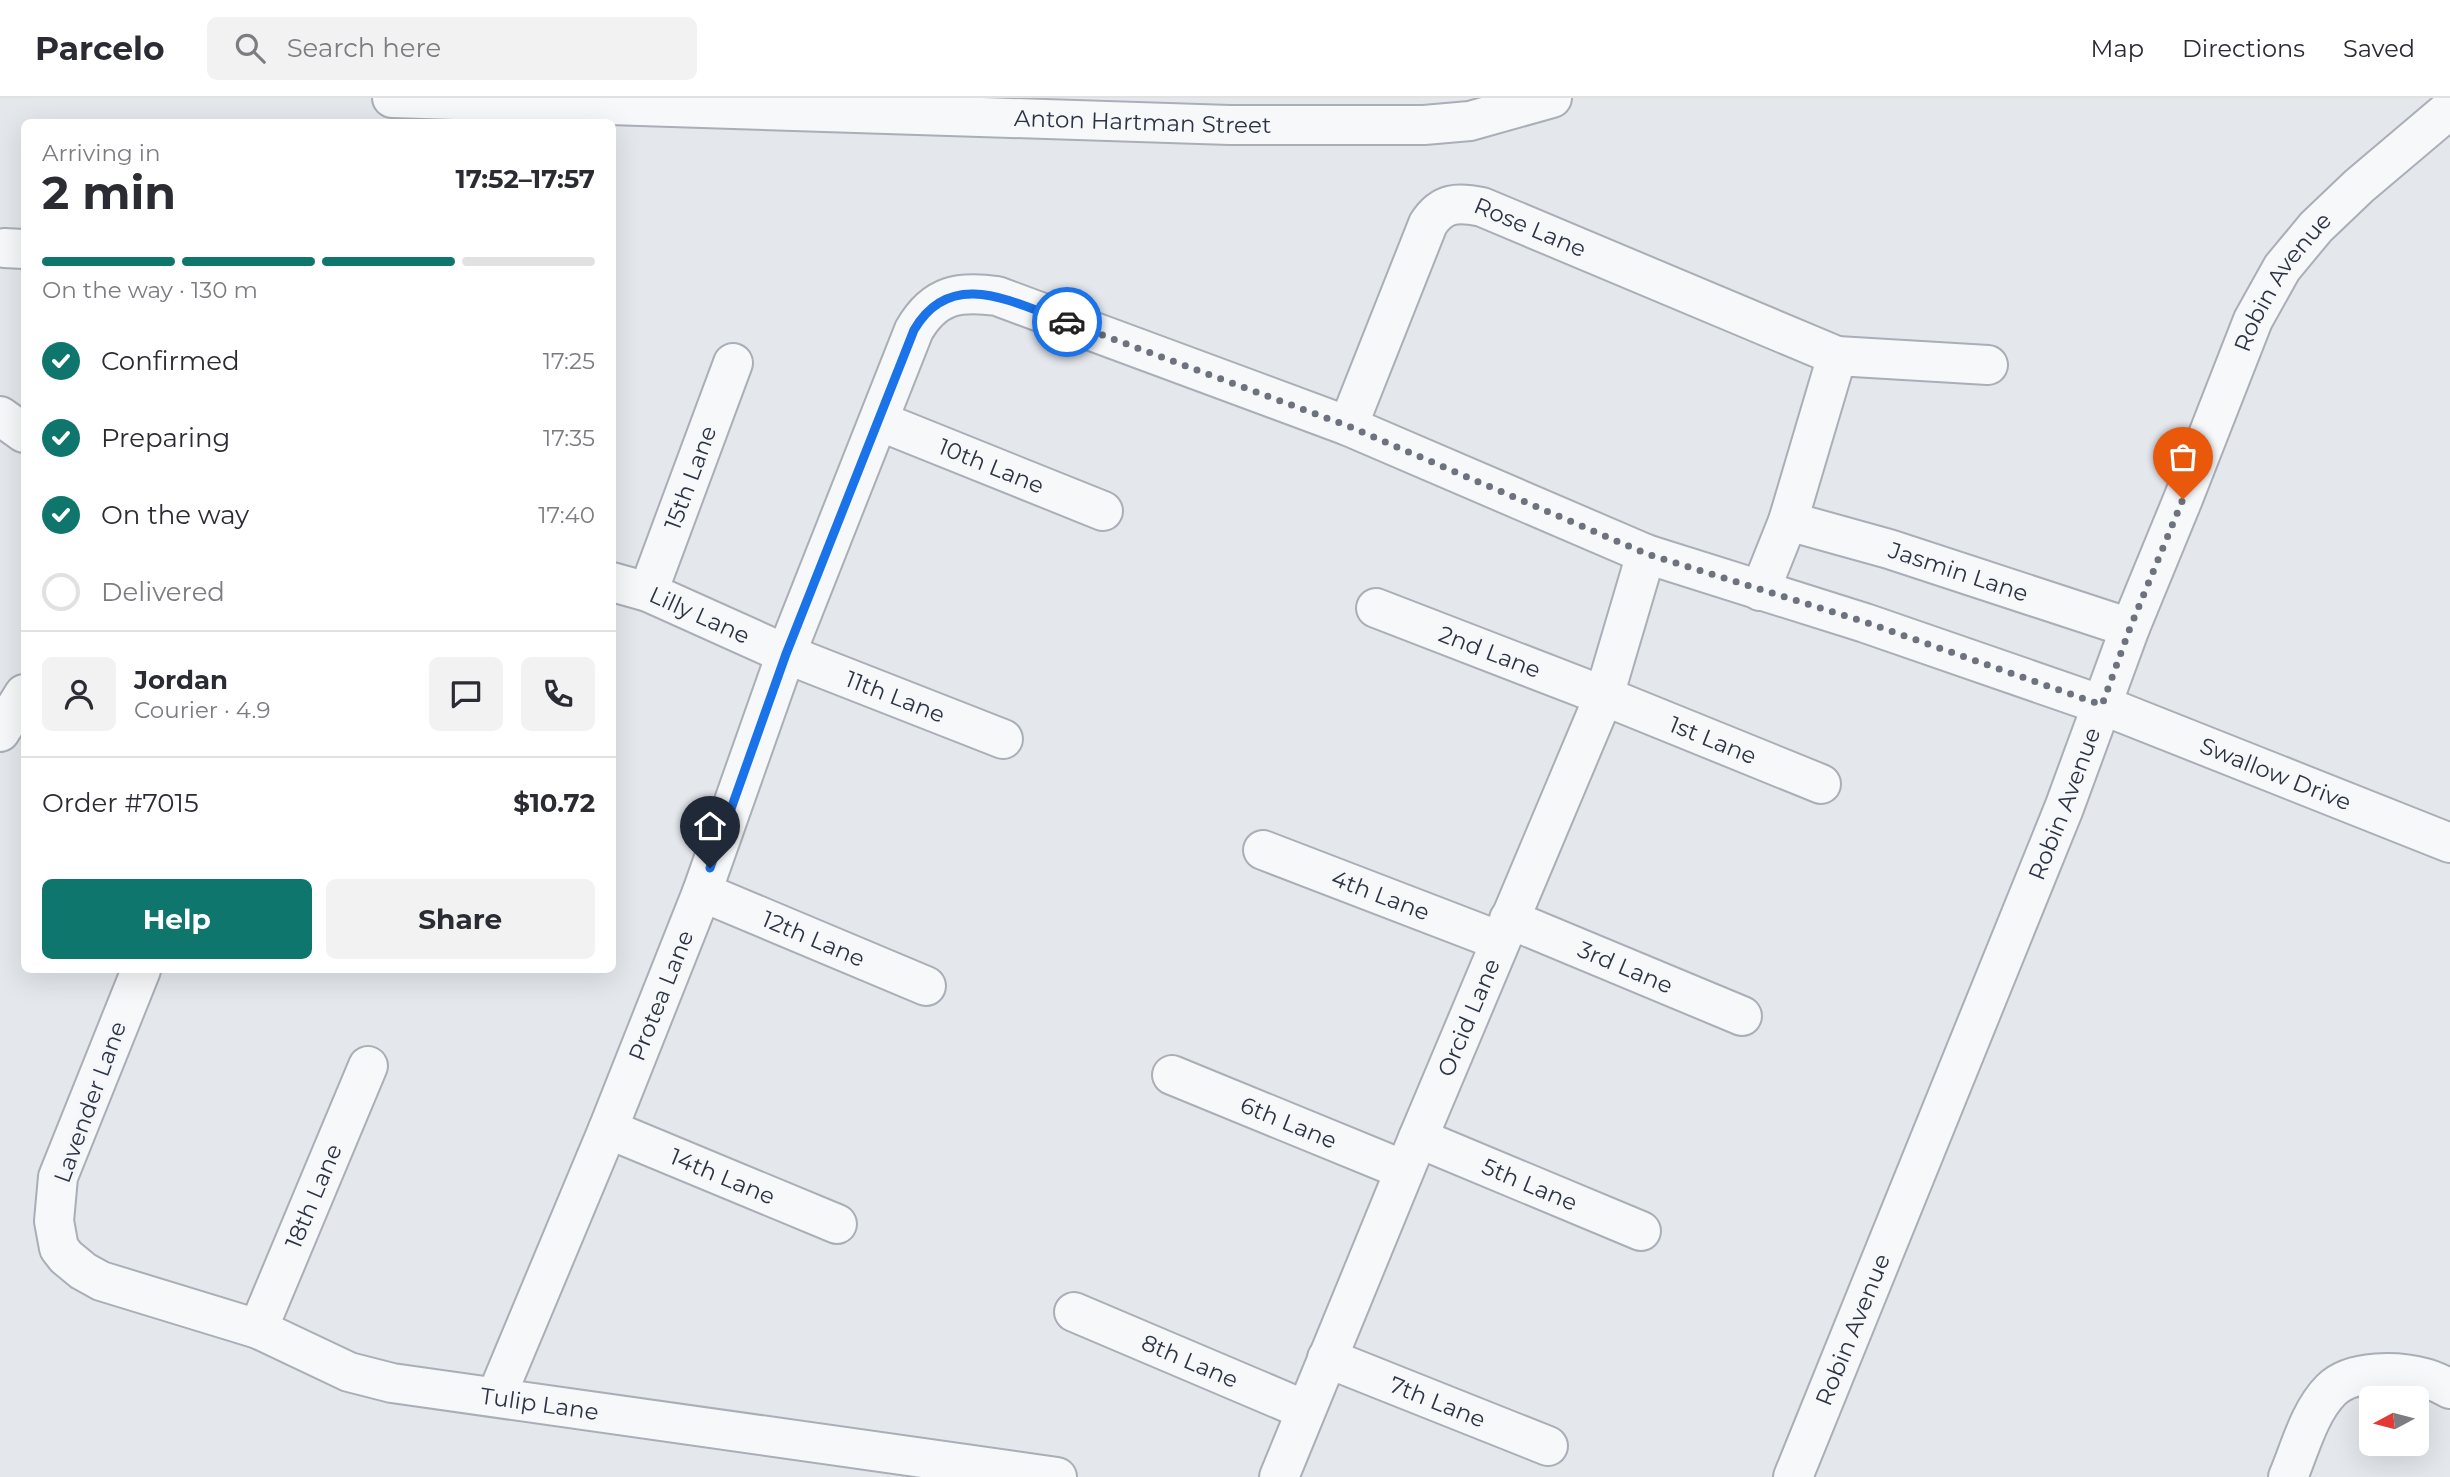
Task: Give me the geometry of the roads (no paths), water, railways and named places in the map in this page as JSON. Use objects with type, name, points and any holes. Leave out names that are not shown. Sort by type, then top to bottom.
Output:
[{"type":"street","name":"Anton Hartman Street","points":[[392,98],[1230,125],[1361,125],[1470,121],[1552,98]]},
{"type":"street","name":"Robin Avenue","points":[[1793,1477],[2064,808],[2130,628],[2253,320],[2283,268],[2316,228],[2342,202],[2450,109]]},
{"type":"street","name":"Rose Lane","points":[[1348,426],[1428,224],[1441,208],[1451,204],[1482,207],[1837,356],[1988,365]]},
{"type":"street","name":"Protea Lane","points":[[496,1397],[608,1129],[702,892],[786,654],[914,330],[933,304],[971,293],[997,296],[1348,426]]},
{"type":"street","points":[[1760,591],[1788,521],[1837,356]]},
{"type":"street","name":"15th Lane","points":[[630,587],[733,363]]},
{"type":"street","points":[[0,416],[21,431]]},
{"type":"street","name":"10th Lane","points":[[879,421],[1103,511]]},
{"type":"street","points":[[1348,426],[1647,554],[1865,622],[2102,705]]},
{"type":"street","name":"Jasmin Lane","points":[[1788,521],[1889,549],[2130,628]]},
{"type":"street","name":"Orcid Lane","points":[[1279,1477],[1504,930],[1604,696],[1647,554]]},
{"type":"street","name":"Lilly Lane","points":[[630,587],[786,654]]},
{"type":"street","name":"2nd Lane","points":[[1376,608],[1604,696]]},
{"type":"street","name":"11th Lane","points":[[786,654],[1003,739]]},
{"type":"street","name":"1st Lane","points":[[1604,696],[1821,784]]},
{"type":"street","points":[[0,732],[21,699]]},
{"type":"street","name":"Swallow Drive","points":[[2102,705],[2450,843]]},
{"type":"street","name":"4th Lane","points":[[1263,850],[1504,930]]},
{"type":"street","name":"12th Lane","points":[[702,892],[926,986]]},
{"type":"street","name":"3rd Lane","points":[[1504,930],[1742,1016]]},
{"type":"street","name":"Lavender Lane","points":[[56,1238],[54,1220],[58,1177],[140,973]]},
{"type":"street","name":"18th Lane","points":[[258,1329],[368,1066]]},
{"type":"street","name":"6th Lane","points":[[1172,1074],[1411,1154]]},
{"type":"street","name":"14th Lane","points":[[608,1129],[836,1224]]},
{"type":"street","name":"5th Lane","points":[[1411,1154],[1641,1231]]},
{"type":"street","name":"Tulip Lane","points":[[56,1238],[66,1257],[101,1281],[258,1329],[349,1372],[392,1383],[1056,1477]]},
{"type":"street","name":"8th Lane","points":[[1074,1312],[1305,1410]]},
{"type":"street","name":"7th Lane","points":[[1327,1358],[1548,1446]]},
{"type":"street","points":[[2288,1477],[2318,1407],[2333,1388],[2357,1376],[2385,1372],[2426,1378],[2450,1388]]}]
